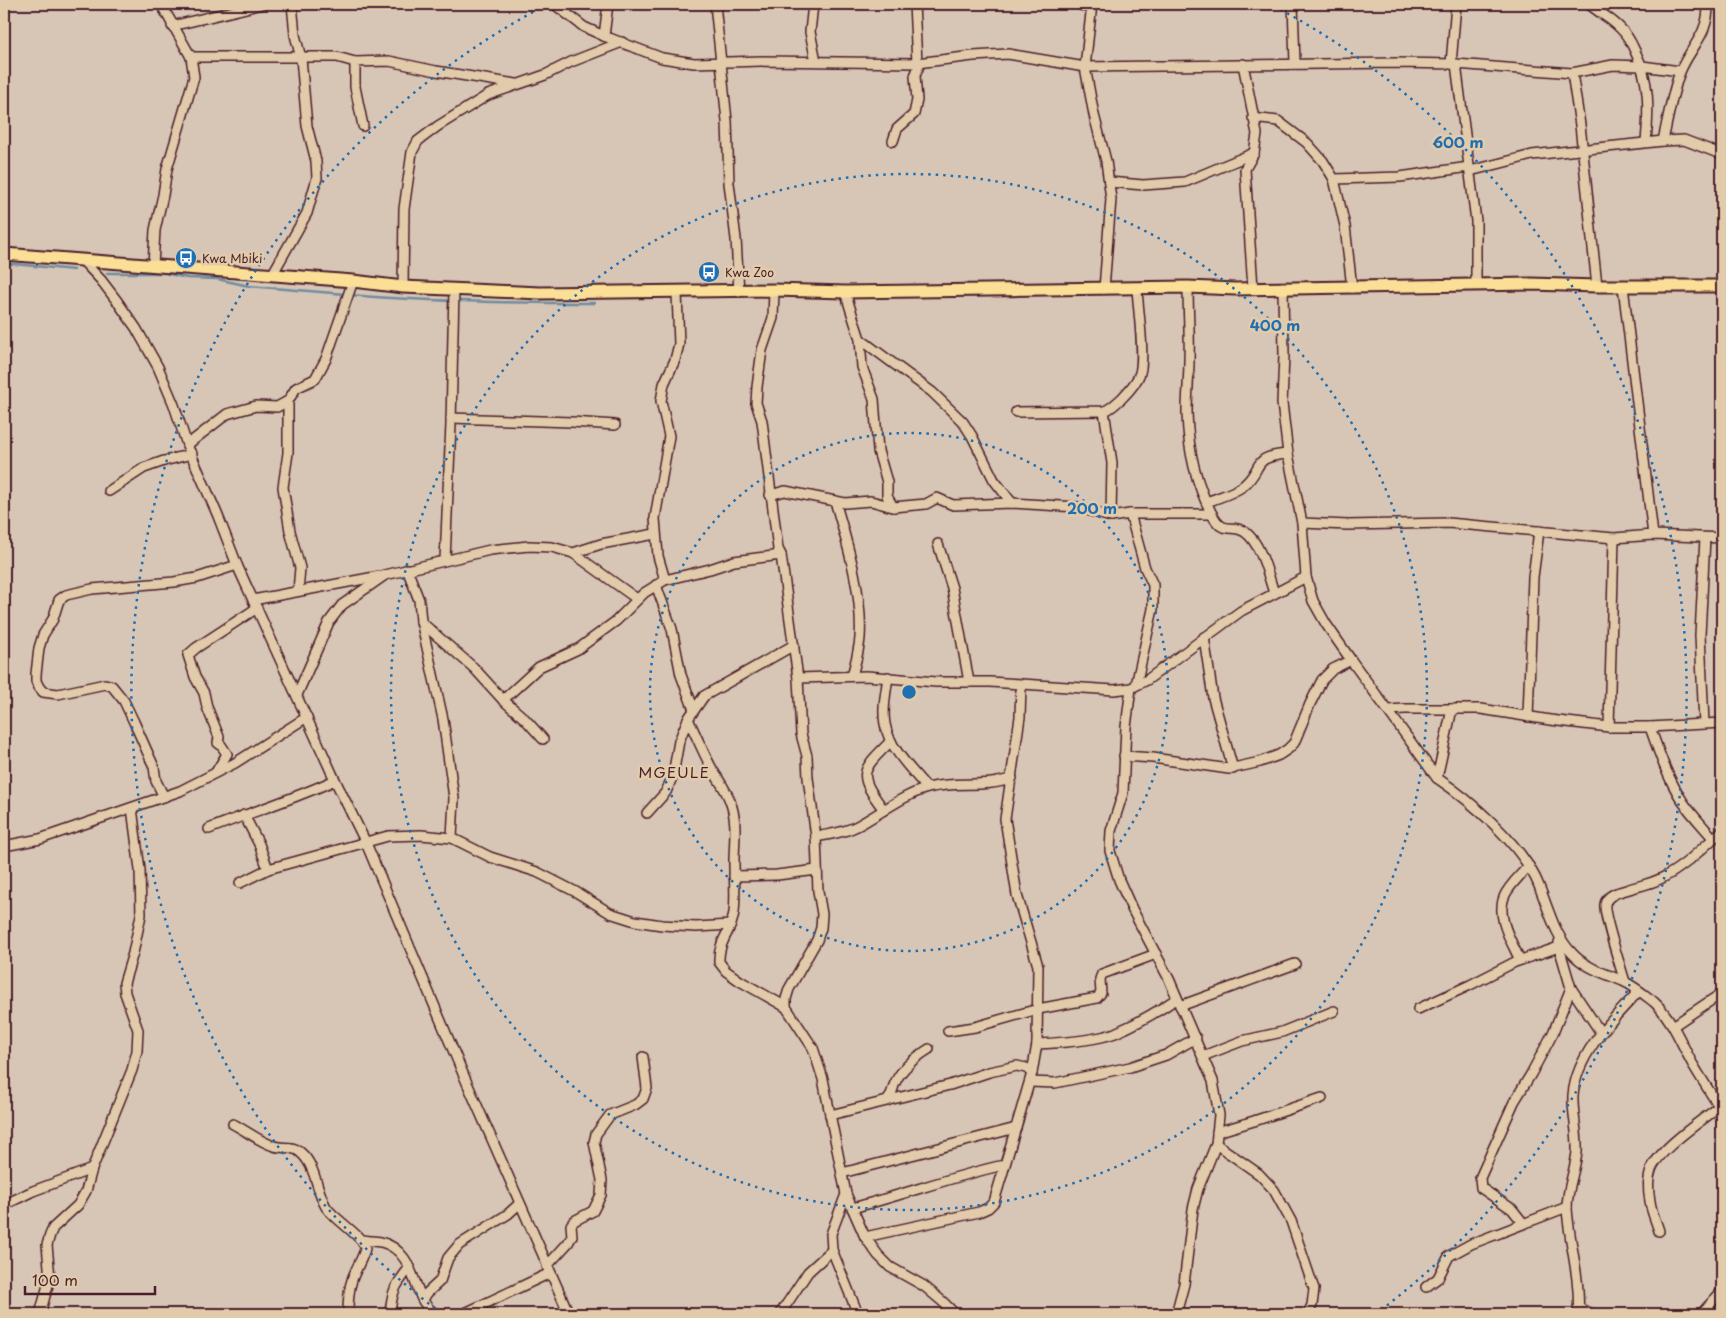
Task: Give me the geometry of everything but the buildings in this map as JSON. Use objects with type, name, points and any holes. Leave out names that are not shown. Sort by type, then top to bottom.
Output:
[{"type":"main road","points":[[4,254],[353,281],[403,287],[540,293],[677,293],[774,290],[845,292],[1188,287],[1352,288],[1531,284],[1722,286]]},
{"type":"street","points":[[153,266],[154,230],[163,195],[167,169],[194,77],[191,57],[161,4]]},
{"type":"street","points":[[172,26],[262,4]]},
{"type":"street","points":[[272,275],[307,213],[317,178],[316,161],[307,126],[301,58],[295,35],[292,4]]},
{"type":"street","points":[[554,4],[584,27],[604,36],[662,58],[694,63],[816,61],[918,63],[1008,54],[1085,67],[1389,63],[1454,64],[1572,73],[1612,65],[1642,66],[1680,71]]},
{"type":"street","points":[[604,36],[608,4]]},
{"type":"street","points":[[715,4],[727,121],[729,184],[736,239],[739,292]]},
{"type":"street","points":[[813,4],[810,32],[816,61]]},
{"type":"street","points":[[893,141],[897,130],[914,114],[916,100],[915,76],[918,63],[914,4]]},
{"type":"street","points":[[1078,4],[1092,7],[1085,67],[1109,182],[1110,199],[1104,289]]},
{"type":"street","points":[[1293,4],[1295,63]]},
{"type":"street","points":[[1456,4],[1454,64],[1476,222],[1476,285]]},
{"type":"street","points":[[1590,4],[1619,26],[1627,35],[1642,66],[1647,86],[1649,113],[1646,142]]},
{"type":"street","points":[[1663,141],[1680,71],[1699,42],[1707,19],[1708,4]]},
{"type":"street","points":[[403,287],[404,209],[412,152],[418,141],[488,95],[545,75],[570,62],[622,42]]},
{"type":"street","points":[[191,57],[337,58],[355,62],[388,61],[517,84]]},
{"type":"street","points":[[355,62],[355,88],[363,126]]},
{"type":"street","points":[[1243,64],[1257,134],[1254,153],[1245,169],[1251,235],[1253,288]]},
{"type":"street","points":[[1572,73],[1597,286]]},
{"type":"street","points":[[1253,118],[1278,121],[1288,128],[1314,149],[1334,179],[1345,226],[1352,288]]},
{"type":"street","points":[[1334,179],[1400,177],[1470,169],[1532,155],[1646,142],[1684,140],[1718,153],[1722,150]]},
{"type":"street","points":[[1109,182],[1170,185],[1184,182],[1254,153]]},
{"type":"street","points":[[83,261],[101,280],[136,328],[158,367],[174,405],[187,445],[237,565],[335,780],[366,843],[519,1204],[569,1314]]},
{"type":"street","points":[[187,445],[226,414],[256,406],[277,407],[288,401],[296,388],[316,379],[326,359],[353,281]]},
{"type":"street","points":[[1623,286],[1653,535]]},
{"type":"street","points":[[1188,287],[1190,360],[1187,413],[1190,447],[1198,482],[1218,525],[1244,532],[1254,542],[1265,565],[1274,593]]},
{"type":"street","points":[[1283,287],[1284,356],[1282,403],[1288,454],[1302,523],[1306,577],[1313,601],[1326,624],[1351,660],[1437,778],[1456,790],[1505,836],[1529,866],[1536,878],[1559,934],[1570,952],[1599,973],[1624,982],[1656,1004],[1673,1026],[1692,1062],[1720,1103],[1664,1152],[1651,1170],[1650,1203],[1659,1231]]},
{"type":"street","points":[[1016,412],[1104,411],[1108,410],[1123,397],[1140,374],[1141,357],[1137,288]]},
{"type":"street","points":[[445,560],[454,289]]},
{"type":"street","points":[[774,290],[773,318],[762,350],[756,403],[762,421],[770,495],[794,645],[801,734],[807,756],[816,837],[818,891],[822,914],[822,928],[788,989],[786,1007]]},
{"type":"street","points":[[845,292],[860,339],[862,367],[874,399],[878,452],[887,482],[887,496],[893,507]]},
{"type":"street","points":[[665,580],[658,556],[655,518],[669,436],[661,401],[664,384],[675,360],[679,344],[677,293]]},
{"type":"street","points":[[860,339],[932,392],[963,422],[994,480],[1012,503]]},
{"type":"street","points":[[288,401],[288,453],[283,487],[290,531],[300,568],[298,591]]},
{"type":"street","points":[[1104,411],[1112,463],[1111,517]]},
{"type":"street","points":[[451,418],[615,425]]},
{"type":"street","points":[[109,491],[144,468],[192,454]]},
{"type":"street","points":[[1207,502],[1233,492],[1244,485],[1260,462],[1266,457],[1288,454]]},
{"type":"street","points":[[770,495],[786,491],[845,503],[871,501],[893,507],[926,504],[937,498],[953,505],[1012,503],[1077,507],[1111,517],[1130,514],[1212,514]]},
{"type":"street","points":[[834,501],[848,550],[859,606],[860,637],[852,676]]},
{"type":"street","points":[[1130,514],[1145,568],[1153,585],[1153,609],[1133,687],[1124,756],[1123,793],[1111,831],[1110,851],[1118,880],[1169,979],[1214,1081],[1219,1115],[1216,1144],[1198,1189],[1193,1209],[1180,1312]]},
{"type":"street","points":[[1302,523],[1348,525],[1448,522],[1614,538],[1653,535],[1722,538]]},
{"type":"street","points":[[1528,717],[1533,577],[1539,531]]},
{"type":"street","points":[[573,553],[601,544],[655,534]]},
{"type":"street","points":[[1609,727],[1614,538]]},
{"type":"street","points":[[1704,724],[1700,634],[1705,538]]},
{"type":"street","points":[[938,544],[952,588],[970,682]]},
{"type":"street","points":[[215,774],[227,754],[218,743],[219,737],[207,707],[204,693],[195,677],[188,655],[255,604],[298,591],[385,575],[490,550],[529,546],[552,547],[573,553],[637,599]]},
{"type":"street","points":[[503,700],[539,667],[578,649],[616,621],[637,599],[665,580],[734,561],[781,556]]},
{"type":"street","points":[[164,797],[156,782],[154,767],[134,722],[124,702],[112,686],[105,684],[58,694],[43,692],[39,687],[36,681],[36,674],[39,648],[43,635],[53,619],[59,600],[66,595],[92,589],[189,580],[237,565]]},
{"type":"street","points":[[407,569],[419,600],[421,622],[443,719],[454,798],[452,838]]},
{"type":"street","points":[[297,695],[329,622],[342,605],[385,575]]},
{"type":"street","points":[[798,678],[852,676],[1114,690],[1133,687],[1147,680],[1174,661],[1241,611],[1306,577]]},
{"type":"street","points":[[656,585],[672,629],[681,675],[694,710]]},
{"type":"street","points":[[421,622],[474,668],[503,700],[525,719],[543,739]]},
{"type":"street","points":[[1204,637],[1213,698],[1233,769]]},
{"type":"street","points":[[647,813],[666,792],[673,775],[679,741],[688,719],[704,696],[794,645]]},
{"type":"street","points":[[1124,756],[1153,758],[1220,769],[1233,769],[1260,762],[1288,750],[1294,743],[1322,680],[1333,669],[1351,660]]},
{"type":"street","points":[[888,678],[885,697],[885,724],[891,741],[927,788]]},
{"type":"street","points":[[865,1237],[970,1215],[988,1208],[994,1202],[1031,1077],[1037,1044],[1038,966],[1018,895],[1005,819],[1020,717],[1021,685]]},
{"type":"street","points":[[1437,778],[1452,709]]},
{"type":"street","points":[[1388,710],[1481,709],[1609,727],[1722,723]]},
{"type":"street","points":[[4,846],[40,839],[180,791],[235,763],[307,717]]},
{"type":"street","points":[[688,719],[710,765],[730,800],[734,814],[736,832],[734,914],[731,925],[720,947],[719,962],[726,971],[786,1007],[813,1048],[823,1079],[846,1194],[865,1237],[878,1255],[890,1267],[924,1286],[955,1314]]},
{"type":"street","points":[[1650,727],[1662,762],[1683,803],[1714,838]]},
{"type":"street","points":[[884,810],[866,782],[865,771],[869,764],[891,741]]},
{"type":"street","points":[[816,837],[839,833],[856,826],[927,788],[953,784],[1000,783],[1012,778]]},
{"type":"street","points":[[209,829],[276,805],[335,780]]},
{"type":"street","points":[[40,1314],[50,1278],[47,1245],[50,1235],[53,1228],[78,1205],[86,1191],[92,1169],[132,1070],[137,1051],[138,1030],[125,993],[124,982],[133,953],[141,915],[140,870],[132,808]]},
{"type":"street","points":[[244,815],[268,869]]},
{"type":"street","points":[[1624,982],[1604,907],[1605,902],[1616,893],[1663,878],[1722,831]]},
{"type":"street","points":[[240,883],[268,869],[388,836],[421,835],[452,838],[490,857],[537,872],[610,913],[635,921],[662,925],[731,925]]},
{"type":"street","points":[[1520,960],[1508,936],[1502,907],[1505,894],[1529,866]]},
{"type":"street","points":[[734,876],[777,875],[817,870]]},
{"type":"street","points":[[1559,934],[1559,947],[1571,988],[1601,1033]]},
{"type":"street","points":[[1418,1010],[1520,960],[1559,947]]},
{"type":"street","points":[[948,1031],[975,1027],[1038,1009],[1097,998],[1101,993],[1100,979],[1102,974],[1156,954]]},
{"type":"street","points":[[1037,1044],[1062,1042],[1114,1033],[1178,1003],[1295,964]]},
{"type":"street","points":[[1524,1224],[1512,1209],[1481,1188],[1480,1178],[1514,1102],[1553,1032],[1571,988]]},
{"type":"street","points":[[1592,1314],[1578,1311],[1576,1267],[1567,1208],[1568,1192],[1577,1153],[1577,1131],[1573,1097],[1576,1076],[1601,1033],[1639,991]]},
{"type":"street","points":[[1673,1026],[1722,993]]},
{"type":"street","points":[[1203,1056],[1242,1041],[1282,1032],[1334,1011]]},
{"type":"street","points":[[830,1115],[881,1104],[889,1100],[950,1085],[989,1072],[1017,1066],[1026,1068],[1031,1077],[1055,1083],[1130,1067],[1166,1055],[1196,1038]]},
{"type":"street","points":[[889,1100],[899,1075],[929,1049]]},
{"type":"street","points":[[463,1314],[548,1269],[568,1244],[572,1236],[574,1221],[593,1212],[601,1195],[602,1180],[594,1142],[596,1134],[610,1115],[635,1105],[643,1098],[647,1088],[643,1057]]},
{"type":"street","points":[[1217,1132],[1254,1122],[1322,1098]]},
{"type":"street","points":[[233,1124],[274,1146],[292,1147],[299,1151],[304,1156],[318,1183],[326,1206],[337,1220],[362,1240],[365,1246],[364,1252],[351,1282],[348,1314]]},
{"type":"street","points":[[842,1173],[1016,1128]]},
{"type":"street","points":[[1216,1144],[1259,1174],[1274,1190],[1291,1221],[1314,1289],[1312,1305],[1308,1314]]},
{"type":"street","points":[[852,1208],[900,1196],[970,1172],[1004,1166]]},
{"type":"street","points":[[4,1205],[33,1191],[92,1169]]},
{"type":"street","points":[[846,1194],[831,1234],[832,1250],[858,1314]]},
{"type":"street","points":[[423,1300],[427,1293],[440,1281],[448,1258],[459,1245],[508,1214],[519,1204]]},
{"type":"street","points":[[1426,1287],[1438,1278],[1449,1256],[1471,1244],[1567,1208]]},
{"type":"street","points":[[362,1240],[382,1242],[401,1253],[410,1267],[423,1300],[435,1314]]},
{"type":"street","points":[[780,1314],[808,1272],[832,1250]]},
{"type":"street","points":[[390,1314],[391,1297],[395,1286],[410,1267]]},
{"type":"street","points":[[1701,1314],[1722,1291]]},
{"type":"waterway","points":[[4,263],[74,270]]},
{"type":"waterway","points":[[107,273],[165,273],[187,278],[217,279],[249,286],[345,294]]},
{"type":"waterway","points":[[351,295],[472,302],[594,303]]},
{"type":"place","name":"Kwa Mbiki","points":[[186,258]]},
{"type":"place","name":"Kwa Zoo","points":[[709,272]]},
{"type":"district","name":"MGEULE","points":[[674,771]]}]
